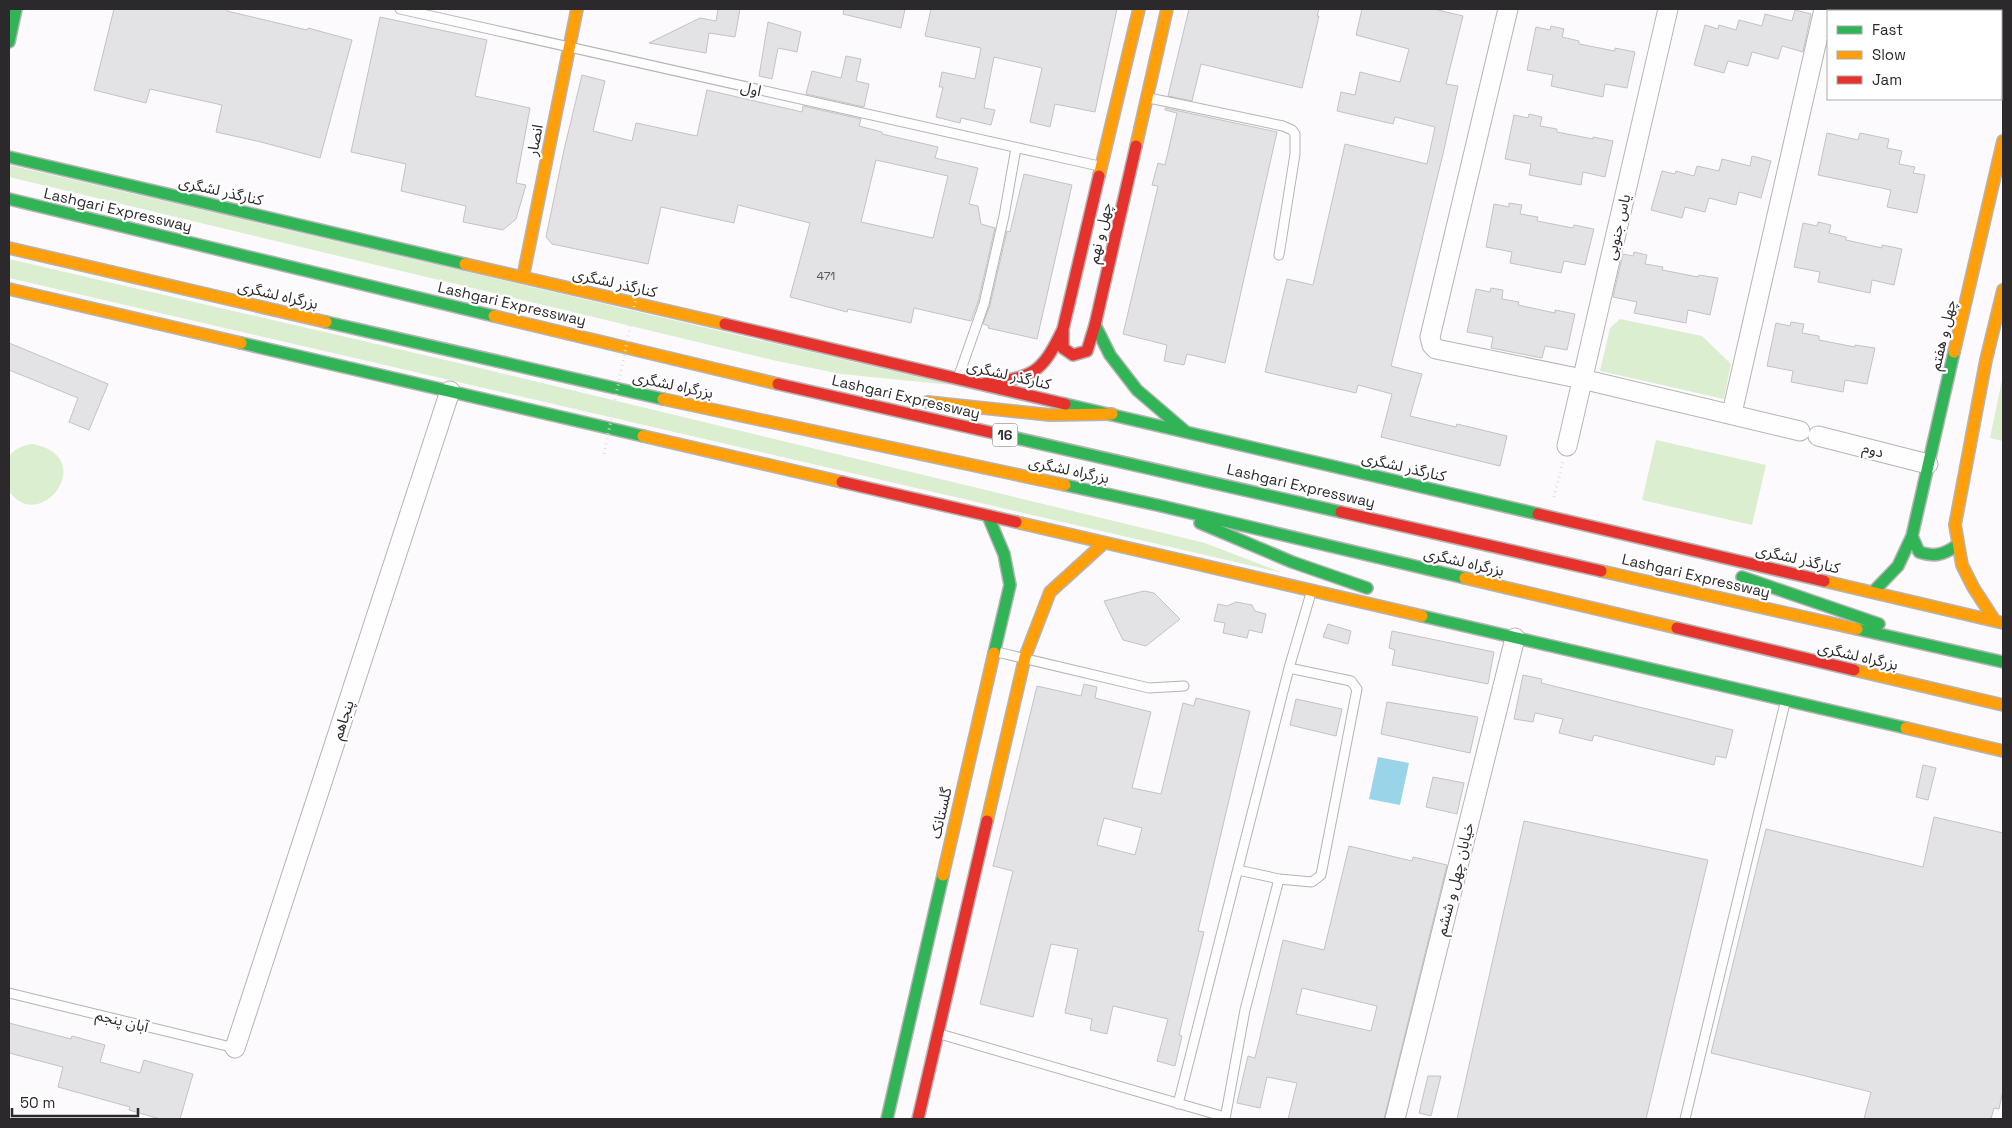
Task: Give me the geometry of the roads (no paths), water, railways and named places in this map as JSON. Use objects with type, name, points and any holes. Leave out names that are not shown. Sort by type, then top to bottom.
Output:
[{"type":"main road","points":[[9,42],[16,9]]},
{"type":"main road","name":"انصار","points":[[523,277],[577,9]]},
{"type":"main road","name":"چهل و نهم","points":[[983,384],[1017,378],[1035,372],[1050,355],[1063,329],[1139,9]]},
{"type":"main road","name":"چهل و نهم","points":[[1063,329],[1063,348],[1074,355],[1086,350],[1094,326],[1167,9]]},
{"type":"main road","name":"چهل و هفتم","points":[[1873,592],[1898,566],[1912,536],[2002,154],[2003,141]]},
{"type":"main road","name":"کنارگذر لشگری","points":[[9,157],[1999,622]]},
{"type":"main road","name":"Lashgari Expressway","points":[[9,199],[796,387],[2003,662]]},
{"type":"main road","name":"بزرگراه لشگری","points":[[9,248],[559,376],[1157,504],[2003,705]]},
{"type":"main road","points":[[9,289],[2003,751]]},
{"type":"main road","points":[[1999,622],[1968,580],[1956,546],[1955,525],[1986,360],[2003,290]]},
{"type":"main road","points":[[1094,326],[1110,355],[1138,390],[1186,432]]},
{"type":"main road","points":[[796,387],[894,398]]},
{"type":"main road","points":[[913,400],[1050,415],[1112,414]]},
{"type":"main road","points":[[1157,504],[1292,562],[1375,591]]},
{"type":"main road","name":"گلستانک","points":[[887,1119],[1010,585],[1004,554],[988,516]]},
{"type":"main road","points":[[1592,526],[1705,565]]},
{"type":"main road","points":[[1912,536],[1919,552],[1934,557],[1944,554],[1956,546]]},
{"type":"main road","points":[[918,1119],[1024,657],[1050,592],[1104,543]]},
{"type":"main road","points":[[1733,574],[1959,651]]},
{"type":"main road","points":[[1393,598],[1493,633]]},
{"type":"street","name":"دوم","points":[[1508,9],[1430,337],[1432,345],[1436,349],[1582,379],[1732,413],[1928,464]]},
{"type":"street","name":"یاس جنوبی","points":[[1567,446],[1668,9]]},
{"type":"street","points":[[1732,413],[1824,9]]},
{"type":"street","name":"پنجاهم","points":[[236,1048],[450,391]]},
{"type":"street","name":"خیابان چهل و ششم","points":[[1395,1119],[1515,638]]},
{"type":"lane","name":"اول","points":[[400,9],[1102,167]]},
{"type":"lane","points":[[1147,98],[1275,124],[1292,130],[1295,134],[1295,154],[1279,254]]},
{"type":"lane","points":[[957,378],[984,304],[1004,216],[1016,148]]},
{"type":"lane","points":[[1178,1104],[1288,668],[1311,591]]},
{"type":"lane","points":[[994,652],[1024,657],[1148,688],[1184,686]]},
{"type":"lane","points":[[1238,870],[1279,879],[1312,882],[1321,875],[1357,689],[1351,680],[1288,668]]},
{"type":"lane","points":[[1685,1119],[1785,701]]},
{"type":"lane","points":[[938,1033],[1225,1118],[1245,1010],[1279,879]]},
{"type":"lane","name":"آبان پنجم","points":[[9,993],[236,1048]]},
{"type":"water","points":[[1378,757],[1409,763],[1400,805],[1369,799]]}]
